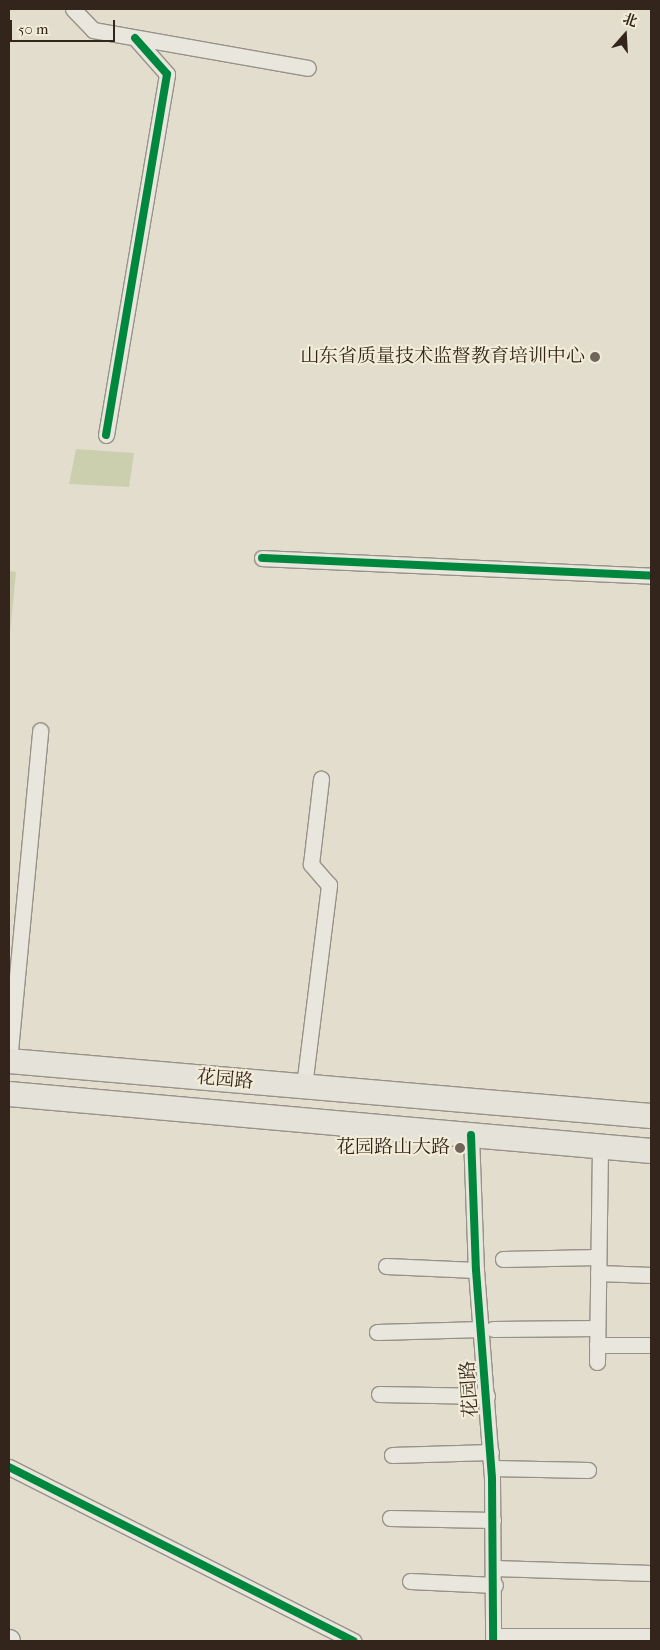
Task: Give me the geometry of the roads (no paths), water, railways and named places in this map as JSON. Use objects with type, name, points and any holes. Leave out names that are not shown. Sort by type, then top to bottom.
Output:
[{"type":"main road","name":"花园路","points":[[9,1061],[651,1116]]},
{"type":"main road","name":"花园路","points":[[9,1094],[651,1151]]},
{"type":"street","points":[[73,9],[93,30],[308,68]]},
{"type":"street","points":[[106,434],[167,74],[135,38]]},
{"type":"street","points":[[262,558],[651,576]]},
{"type":"street","points":[[9,1061],[40,730]]},
{"type":"street","points":[[304,1086],[329,886],[311,864],[321,779]]},
{"type":"street","name":"花园路","points":[[471,1135],[476,1270],[488,1329],[487,1396],[492,1468],[495,1585],[493,1639]]},
{"type":"street","points":[[597,1362],[600,1147]]},
{"type":"street","points":[[503,1260],[598,1257]]},
{"type":"street","points":[[386,1266],[476,1270]]},
{"type":"street","points":[[598,1273],[651,1275]]},
{"type":"street","points":[[377,1332],[597,1328]]},
{"type":"street","points":[[597,1345],[651,1346]]},
{"type":"street","points":[[380,1394],[487,1396]]},
{"type":"street","points":[[392,1455],[490,1452]]},
{"type":"street","points":[[9,1467],[354,1641]]},
{"type":"street","points":[[492,1468],[588,1470]]},
{"type":"street","points":[[390,1518],[493,1520]]},
{"type":"street","points":[[494,1568],[651,1573]]},
{"type":"street","points":[[410,1581],[495,1585]]},
{"type":"street","points":[[493,1639],[651,1636]]},
{"type":"place","name":"山东省质量技术监督教育培训中心","points":[[595,357]]},
{"type":"place","name":"花园路山大路","points":[[460,1148]]}]
